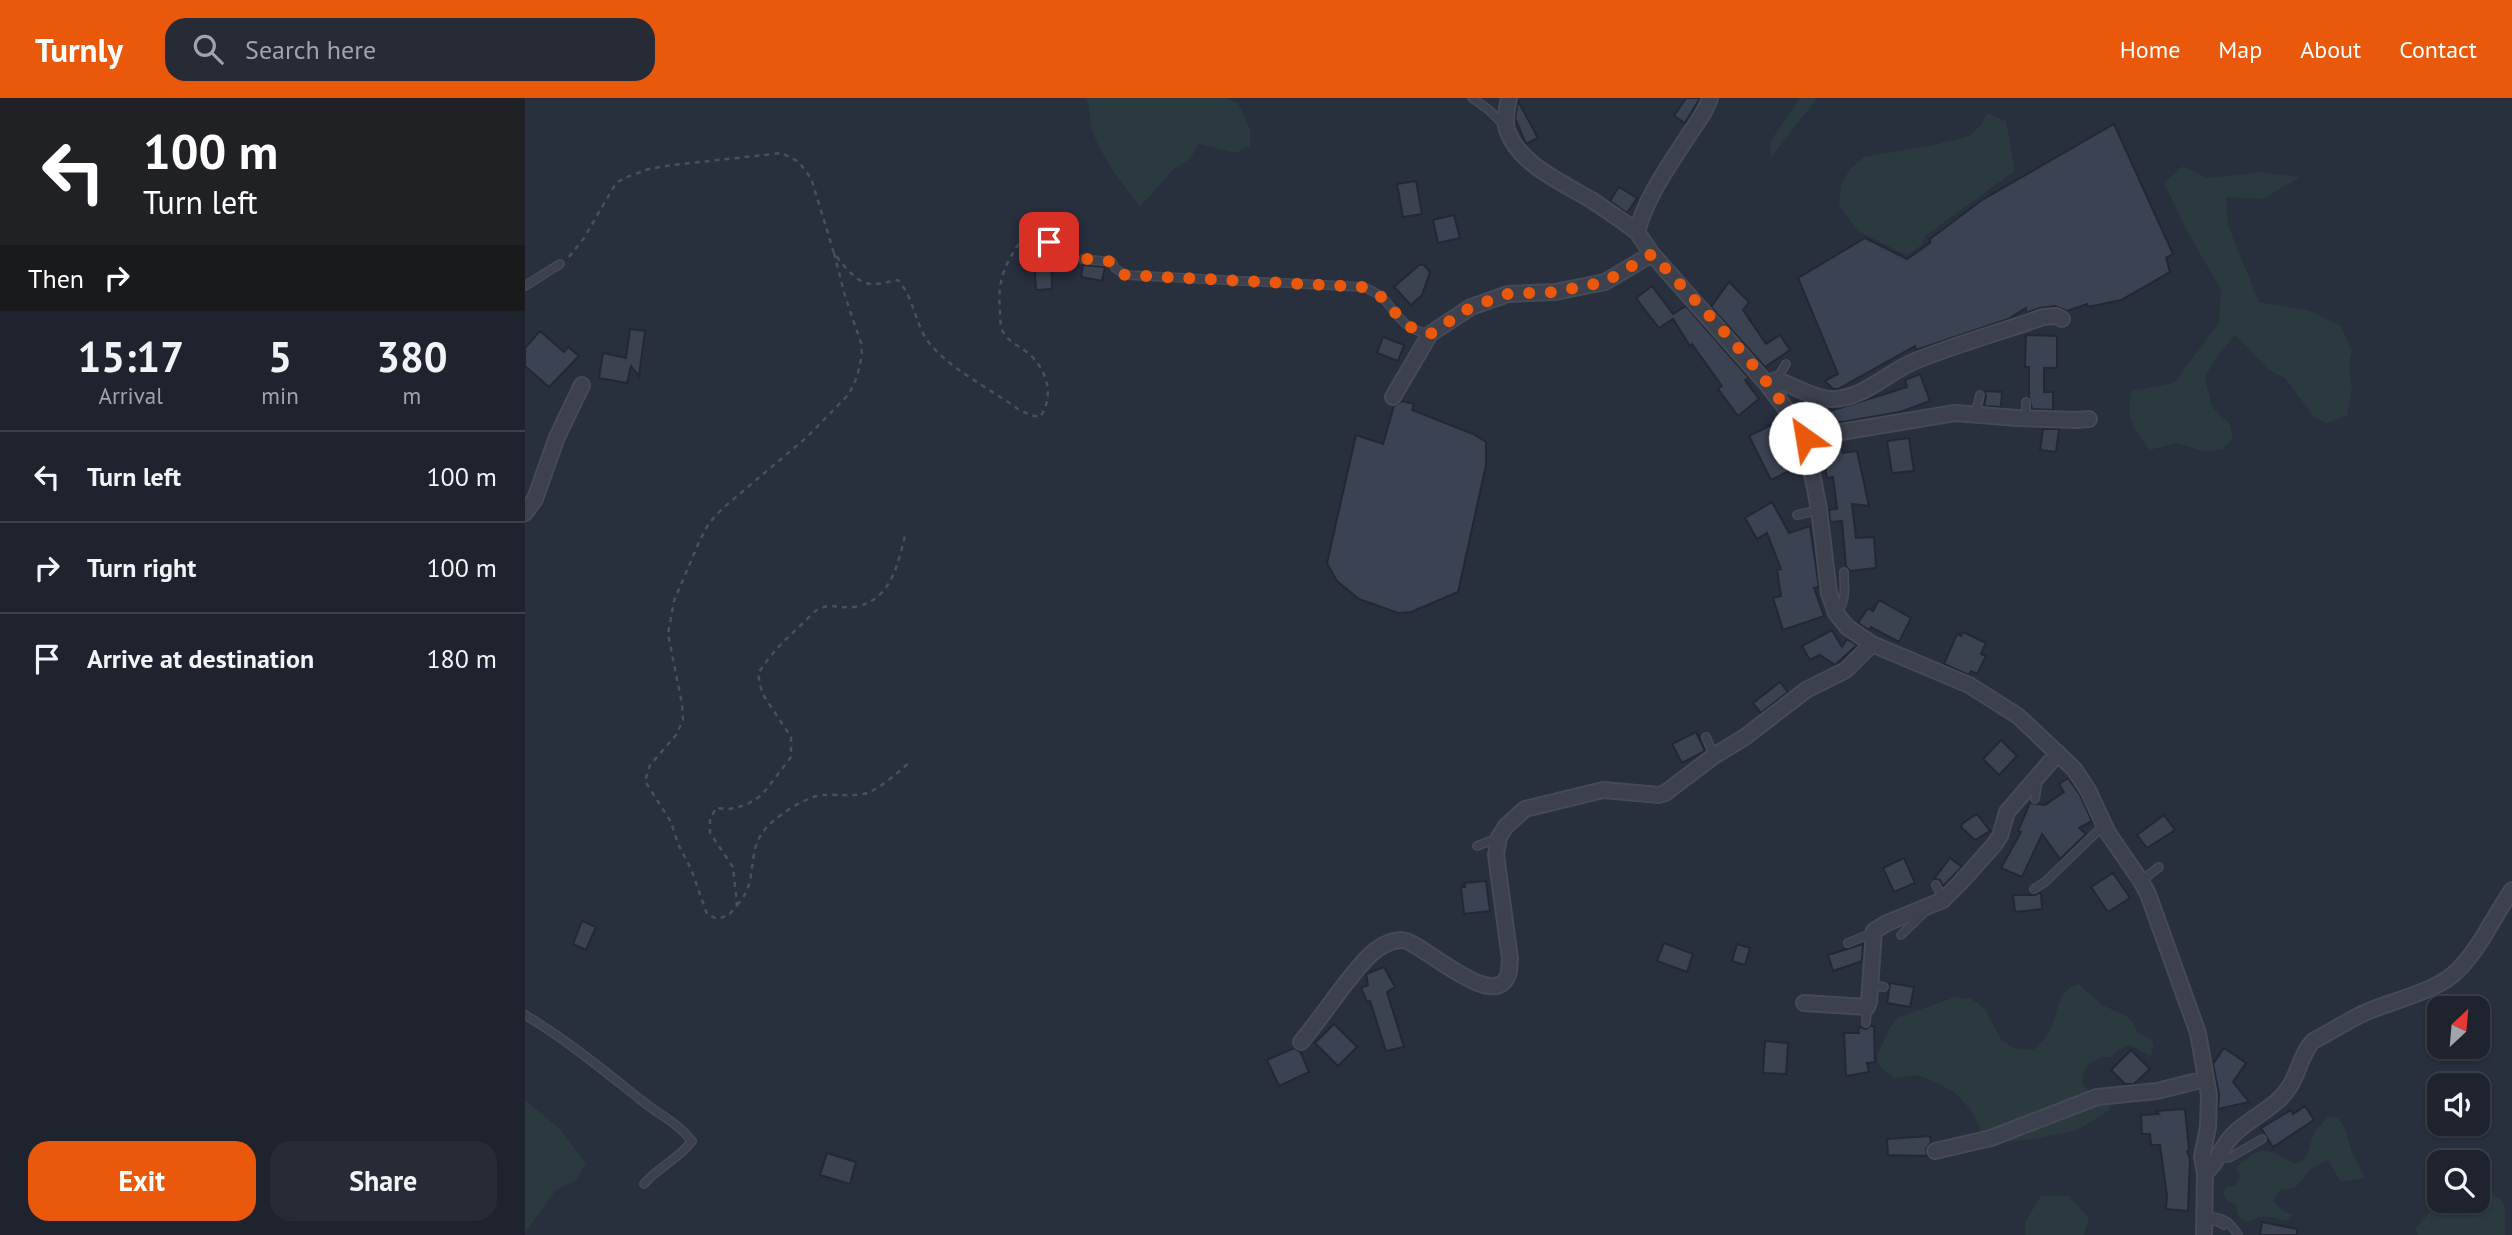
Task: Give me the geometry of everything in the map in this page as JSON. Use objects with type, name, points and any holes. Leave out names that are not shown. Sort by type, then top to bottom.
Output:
[{"type":"street","points":[[1509,98],[1506,127],[1512,142],[1552,177],[1637,232],[1652,254],[1771,382],[1805,438],[1819,509],[1829,593],[1836,613],[1847,627],[1871,643],[1959,681],[1998,702],[2058,752],[2088,790],[2104,825],[2141,881],[2172,955],[2198,1033],[2209,1110],[2202,1157],[2205,1173],[2204,1224]]},
{"type":"street","points":[[1637,232],[1641,215],[1655,189],[1710,98]]},
{"type":"street","points":[[1393,397],[1430,334],[1471,307],[1508,294],[1555,292],[1605,282],[1652,254]]},
{"type":"street","points":[[1771,382],[1828,399],[1842,398],[1871,386],[1897,369],[1950,348],[2043,317],[2056,316],[2062,319]]},
{"type":"street","points":[[525,513],[535,499],[557,437],[582,385]]},
{"type":"street","points":[[1805,438],[1955,413],[2089,419]]},
{"type":"street","points":[[1301,1042],[1368,958],[1392,942],[1403,940],[1414,943],[1471,981],[1495,985],[1502,983],[1509,975],[1510,959],[1496,855],[1499,838],[1506,826],[1525,809],[1603,790],[1659,795],[1665,793],[1806,690],[1846,670],[1871,643]]},
{"type":"street","points":[[1804,1003],[1867,1007],[1877,986],[1874,931],[1937,903],[1994,845],[2000,836],[2007,812],[2058,752]]},
{"type":"street","points":[[2205,1173],[2236,1133],[2289,1088],[2303,1053],[2313,1041],[2362,1014],[2446,980],[2457,972],[2512,890]]},
{"type":"street","points":[[1935,1151],[1991,1139],[2097,1097],[2157,1091],[2205,1079]]},
{"type":"lane","points":[[1472,98],[1506,127]]},
{"type":"lane","points":[[1083,259],[1112,262],[1115,268],[1125,275],[1363,287],[1377,292],[1410,329],[1430,334]]},
{"type":"lane","points":[[525,286],[560,264]]},
{"type":"lane","points":[[1771,382],[1786,364]]},
{"type":"lane","points":[[1975,415],[1980,395]]},
{"type":"lane","points":[[2026,402],[2026,417]]},
{"type":"lane","points":[[1797,515],[1819,509]]},
{"type":"lane","points":[[1836,613],[1842,607],[1845,593],[1844,572]]},
{"type":"lane","points":[[1706,737],[1714,756]]},
{"type":"lane","points":[[2035,799],[2038,776]]},
{"type":"lane","points":[[2034,889],[2045,882],[2104,825]]},
{"type":"lane","points":[[1477,846],[1499,838]]},
{"type":"lane","points":[[2141,881],[2159,867]]},
{"type":"lane","points":[[1901,936],[1937,903],[1935,885]]},
{"type":"lane","points":[[1848,943],[1874,931]]},
{"type":"lane","points":[[1866,1023],[1867,1007]]},
{"type":"lane","points":[[525,1015],[603,1068],[692,1141],[669,1163],[653,1172],[644,1184]]},
{"type":"lane","points":[[2219,1157],[2229,1158],[2262,1139]]},
{"type":"lane","points":[[2204,1224],[2218,1216],[2228,1221],[2238,1235]]},
{"type":"lane","points":[[2204,1224],[2216,1221],[2224,1225]]},
{"type":"path","points":[[560,264],[584,238],[616,183],[627,177],[672,165],[782,153],[799,162],[811,178],[861,342],[862,355],[849,394],[807,438],[744,489],[709,523],[674,601],[667,634],[683,720],[650,765],[645,781],[671,822],[707,914],[717,919],[729,915],[744,897],[750,886],[758,835],[773,821],[819,795],[863,794],[881,786],[911,761]]},
{"type":"path","points":[[834,253],[863,283],[873,285],[898,280],[908,291],[928,342],[966,374],[1018,409],[1039,416],[1046,408],[1048,386],[1030,355],[1008,339],[1001,328],[998,287],[1007,260],[1022,239],[1036,236],[1049,242],[1060,254],[1083,259]]},
{"type":"path","points":[[737,905],[733,867],[711,833],[710,819],[716,808],[729,810],[746,805],[762,795],[791,757],[791,737],[762,693],[758,674],[786,638],[817,610],[831,605],[853,608],[873,600],[887,588],[895,571],[906,532]]},
{"type":"shaded area","points":[[1086,98],[1226,98],[1238,103],[1250,129],[1250,146],[1235,153],[1199,144],[1190,159],[1174,169],[1140,207],[1098,146],[1092,131]]},
{"type":"shaded area","points":[[1800,98],[1817,98],[1771,158],[1771,140]]},
{"type":"shaded area","points":[[1987,113],[2006,121],[2015,171],[1925,236],[1922,245],[1906,255],[1858,231],[1839,205],[1841,184],[1850,169],[1864,157],[1970,136],[1981,125]]},
{"type":"shaded area","points":[[2183,166],[2207,178],[2261,172],[2300,177],[2263,199],[2226,197],[2228,225],[2259,302],[2308,310],[2341,326],[2352,350],[2349,365],[2352,389],[2347,416],[2326,423],[2314,417],[2285,378],[2269,370],[2235,335],[2215,359],[2205,378],[2212,407],[2230,424],[2233,438],[2222,450],[2203,451],[2177,443],[2150,450],[2139,435],[2130,416],[2132,391],[2174,383],[2219,323],[2221,290],[2187,231],[2164,183]]},
{"type":"shaded area","points":[[2079,984],[2102,1005],[2125,1015],[2138,1033],[2149,1038],[2154,1044],[2151,1056],[2129,1045],[2119,1049],[2111,1057],[2095,1060],[2087,1067],[2082,1083],[2091,1093],[2112,1101],[2110,1110],[2076,1131],[2007,1142],[1983,1134],[1972,1112],[1957,1094],[1917,1075],[1895,1078],[1880,1067],[1877,1056],[1890,1027],[1899,1017],[1955,997],[1972,999],[1985,1009],[2001,1039],[2013,1048],[2033,1050],[2048,1035],[2066,992]]},
{"type":"shaded area","points":[[525,1100],[560,1129],[586,1164],[576,1180],[556,1190],[525,1232]]},
{"type":"shaded area","points":[[2328,1117],[2338,1118],[2345,1128],[2352,1152],[2365,1178],[2341,1182],[2328,1160],[2312,1168],[2296,1187],[2280,1190],[2274,1201],[2282,1210],[2292,1215],[2286,1221],[2264,1217],[2248,1221],[2239,1217],[2236,1205],[2226,1200],[2223,1193],[2226,1187],[2235,1185],[2241,1177],[2236,1167],[2253,1154],[2265,1150],[2296,1164],[2306,1156],[2313,1135]]},
{"type":"shaded area","points":[[2490,1193],[2504,1204],[2505,1235],[2418,1235],[2415,1228],[2429,1213],[2490,1213]]},
{"type":"shaded area","points":[[2041,1196],[2069,1196],[2089,1218],[2084,1235],[2025,1235],[2025,1222]]},
{"type":"building","points":[[1686,98],[1700,98],[1685,123],[1674,116]]},
{"type":"building","points":[[1518,101],[1538,138],[1526,144],[1515,118]]},
{"type":"building","points":[[2114,124],[2173,254],[2166,258],[2170,272],[2121,300],[2088,307],[2087,304],[2067,311],[2055,306],[2026,313],[2026,308],[2008,319],[1916,350],[1915,346],[1838,389],[1833,389],[1825,381],[1838,374],[1798,278],[1865,238],[1907,259],[1982,200]]},
{"type":"building","points":[[1416,181],[1422,214],[1403,217],[1397,184]]},
{"type":"building","points":[[1619,187],[1637,198],[1627,213],[1610,201]]},
{"type":"building","points":[[1454,215],[1460,238],[1438,243],[1433,220]]},
{"type":"building","points":[[1051,250],[1052,289],[1036,290],[1034,251]]},
{"type":"building","points":[[1083,265],[1105,267],[1102,281],[1081,277]]},
{"type":"building","points":[[1419,265],[1424,265],[1430,272],[1422,295],[1411,305],[1394,287]]},
{"type":"building","points":[[1729,282],[1749,302],[1743,310],[1766,344],[1780,335],[1790,350],[1765,367],[1711,307]]},
{"type":"building","points":[[1652,286],[1673,314],[1686,306],[1749,378],[1745,380],[1759,399],[1738,416],[1718,389],[1722,386],[1692,344],[1690,346],[1673,319],[1659,328],[1636,298]]},
{"type":"building","points":[[630,329],[645,331],[639,376],[631,366],[627,383],[599,378],[603,353],[626,358]]},
{"type":"building","points":[[540,331],[564,352],[568,347],[579,356],[549,387],[525,366],[525,348]]},
{"type":"building","points":[[2026,335],[2057,336],[2057,368],[2044,368],[2044,392],[2053,392],[2053,410],[2032,409],[2029,397],[2029,367],[2025,367]]},
{"type":"building","points":[[1383,337],[1404,345],[1398,361],[1377,353]]},
{"type":"building","points":[[1920,374],[1930,401],[1900,412],[1831,424],[1827,412],[1907,387],[1905,380]]},
{"type":"building","points":[[1984,391],[2002,392],[2001,407],[1984,406]]},
{"type":"building","points":[[1402,401],[1414,404],[1412,410],[1473,434],[1486,442],[1486,465],[1458,592],[1411,612],[1398,613],[1359,599],[1337,581],[1327,563],[1356,435],[1383,444],[1394,406]]},
{"type":"building","points":[[1773,424],[1795,468],[1771,480],[1749,436]]},
{"type":"building","points":[[2043,429],[2059,429],[2056,452],[2040,450]]},
{"type":"building","points":[[1909,438],[1914,471],[1892,473],[1887,441]]},
{"type":"building","points":[[1841,447],[1843,453],[1857,451],[1869,506],[1852,504],[1856,538],[1874,537],[1876,568],[1850,571],[1846,566],[1842,521],[1830,522],[1829,510],[1837,509],[1833,477],[1827,478],[1824,462],[1828,461],[1825,449]]},
{"type":"building","points":[[1772,502],[1789,533],[1810,526],[1819,587],[1814,588],[1824,616],[1783,630],[1773,598],[1781,596],[1777,570],[1781,569],[1767,533],[1757,539],[1745,518]]},
{"type":"building","points":[[1879,600],[1911,618],[1899,642],[1858,623],[1868,608],[1873,611]]},
{"type":"building","points":[[1832,630],[1842,647],[1847,639],[1857,645],[1835,665],[1820,655],[1810,660],[1802,646]]},
{"type":"building","points":[[1963,632],[1986,643],[1981,654],[1986,656],[1977,674],[1971,671],[1969,675],[1944,664],[1957,634],[1961,636]]},
{"type":"building","points":[[1780,682],[1788,692],[1761,713],[1753,703]]},
{"type":"building","points":[[1696,732],[1705,751],[1682,763],[1672,744]]},
{"type":"building","points":[[2001,740],[2017,756],[1999,775],[1983,759]]},
{"type":"building","points":[[2068,778],[2080,795],[2092,821],[2079,828],[2086,834],[2060,859],[2042,834],[2022,877],[2001,868],[2021,832],[2018,831],[2030,803],[2045,805],[2064,792],[2059,784]]},
{"type":"building","points":[[1977,814],[1990,831],[1975,840],[1961,827]]},
{"type":"building","points":[[2164,815],[2175,830],[2147,848],[2137,835]]},
{"type":"building","points":[[1904,858],[1915,883],[1894,892],[1883,868]]},
{"type":"building","points":[[1950,858],[1962,867],[1943,886],[1940,880],[1934,879]]},
{"type":"building","points":[[2113,873],[2130,898],[2108,912],[2091,887]]},
{"type":"building","points":[[1486,881],[1490,911],[1464,914],[1461,887],[1465,887],[1464,883]]},
{"type":"building","points":[[2041,892],[2042,909],[2015,912],[2013,895],[2035,895]]},
{"type":"building","points":[[582,921],[596,927],[586,950],[573,944]]},
{"type":"building","points":[[1664,943],[1693,954],[1687,972],[1657,961]]},
{"type":"building","points":[[1737,944],[1750,948],[1745,965],[1732,961]]},
{"type":"building","points":[[1863,944],[1862,961],[1833,971],[1828,955]]},
{"type":"building","points":[[1384,967],[1395,987],[1387,992],[1404,1047],[1386,1051],[1370,1001],[1367,1002],[1361,988],[1368,985],[1366,974]]},
{"type":"building","points":[[1890,983],[1914,987],[1910,1007],[1887,1003]]},
{"type":"building","points":[[1334,1024],[1357,1047],[1338,1066],[1315,1043]]},
{"type":"building","points":[[1874,1026],[1875,1062],[1867,1063],[1869,1072],[1846,1076],[1844,1033],[1859,1033],[1858,1027],[1866,1029]]},
{"type":"building","points":[[1765,1041],[1788,1043],[1786,1074],[1763,1073]]},
{"type":"building","points":[[1294,1048],[1300,1051],[1309,1072],[1279,1086],[1267,1060]]},
{"type":"building","points":[[2224,1048],[2246,1063],[2233,1082],[2249,1102],[2218,1109],[2219,1094],[2213,1064]]},
{"type":"building","points":[[2131,1050],[2150,1069],[2134,1084],[2125,1084],[2111,1070]]},
{"type":"building","points":[[2305,1106],[2314,1120],[2273,1147],[2261,1128],[2291,1110],[2293,1114]]},
{"type":"building","points":[[2185,1109],[2187,1152],[2190,1158],[2188,1211],[2166,1209],[2167,1196],[2160,1145],[2151,1145],[2150,1134],[2142,1134],[2141,1115]]},
{"type":"building","points":[[1930,1136],[1927,1156],[1888,1155],[1887,1139]]},
{"type":"building","points":[[827,1153],[856,1162],[850,1184],[820,1175]]},
{"type":"building","points":[[2262,1222],[2297,1229],[2297,1235],[2260,1235]]},
{"type":"route","points":[[1049,242],[1060,254],[1072,258],[1112,262],[1115,268],[1125,275],[1363,287],[1377,292],[1410,329],[1430,334],[1471,307],[1508,294],[1555,292],[1605,282],[1652,254],[1767,384],[1805,438]]}]
